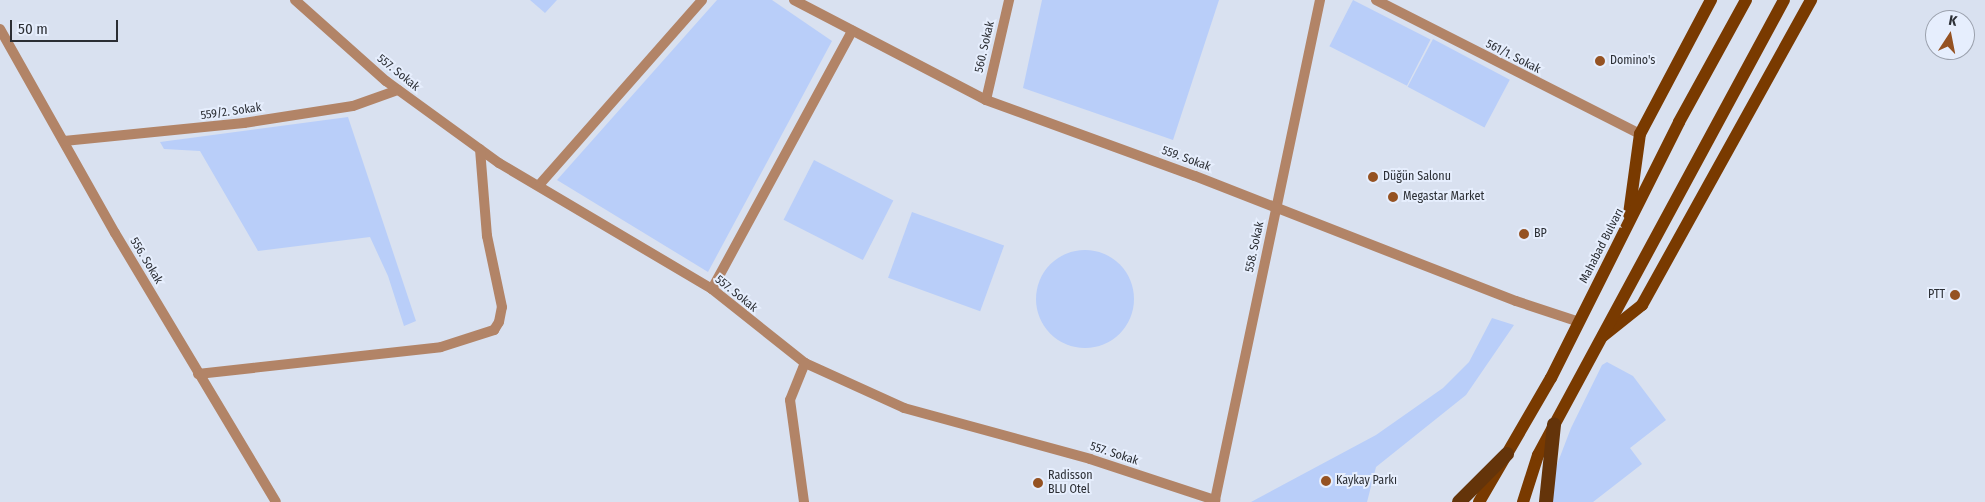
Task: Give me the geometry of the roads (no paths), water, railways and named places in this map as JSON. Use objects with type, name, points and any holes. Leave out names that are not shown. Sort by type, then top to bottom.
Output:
[{"type":"highway","points":[[1546,502],[1554,424]]},
{"type":"highway","points":[[1459,502],[1507,454]]},
{"type":"main road","points":[[1627,226],[1640,134],[1711,0]]},
{"type":"main road","name":"Mahabad Bulvarı","points":[[1479,502],[1579,322],[1679,122],[1746,0]]},
{"type":"main road","points":[[1523,502],[1538,455],[1554,424],[1784,0]]},
{"type":"main road","points":[[1599,339],[1642,306],[1811,0]]},
{"type":"main road","points":[[1485,502],[1487,489]]},
{"type":"street","name":"557. Sokak","points":[[295,0],[398,90],[480,149],[712,289],[805,363],[904,408],[1090,459],[1215,500]]},
{"type":"street","points":[[540,184],[702,0]]},
{"type":"street","name":"559. Sokak","points":[[794,0],[986,100],[1276,207],[1516,301],[1579,322]]},
{"type":"street","name":"560. Sokak","points":[[986,100],[1009,0]]},
{"type":"street","name":"558. Sokak","points":[[1215,500],[1320,0]]},
{"type":"street","name":"561/1. Sokak","points":[[1376,0],[1640,134]]},
{"type":"street","name":"556. Sokak","points":[[0,29],[198,374],[276,502]]},
{"type":"street","points":[[712,289],[852,31]]},
{"type":"street","name":"559/2. Sokak","points":[[64,141],[244,123],[353,106],[398,90]]},
{"type":"street","points":[[198,374],[441,347],[494,330],[499,322],[502,307],[488,236],[480,149]]},
{"type":"street","points":[[804,502],[790,400],[805,363]]},
{"type":"place","name":"Domino's","points":[[1600,61]]},
{"type":"place","name":"Düğün Salonu","points":[[1373,177]]},
{"type":"place","name":"Megastar Market","points":[[1393,197]]},
{"type":"place","name":"BP","points":[[1524,234]]},
{"type":"place","name":"PTT","points":[[1955,295]]},
{"type":"place","name":"Kaykay Parkı","points":[[1326,481]]},
{"type":"place","name":"Radisson BLU Otel","points":[[1038,483]]}]
